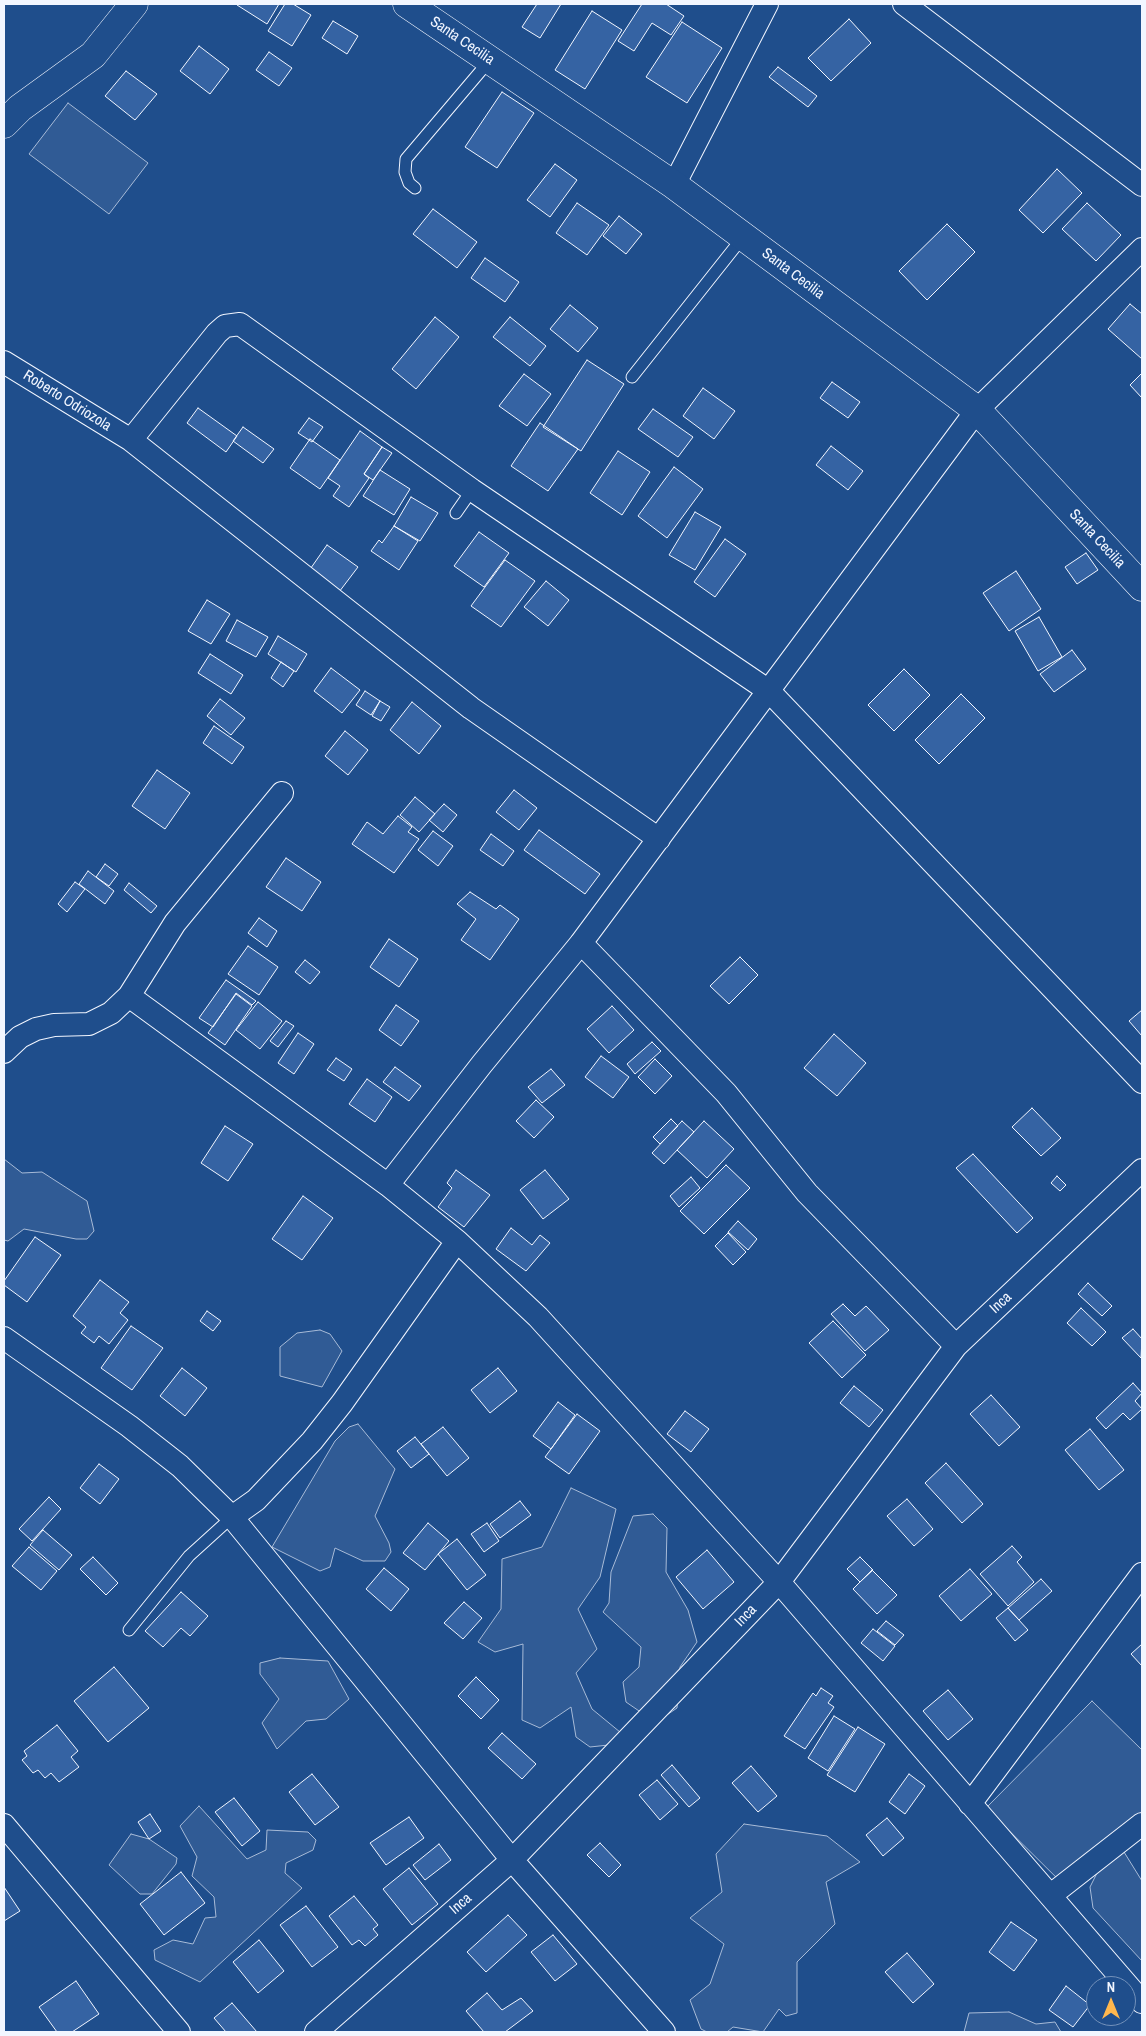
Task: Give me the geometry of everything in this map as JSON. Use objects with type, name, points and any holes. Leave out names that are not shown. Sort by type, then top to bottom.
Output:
[{"type":"street","points":[[4,124],[20,108],[92,55],[134,4]]},
{"type":"street","name":"Santa Cecilia","points":[[407,4],[674,185],[977,410],[1142,588]]},
{"type":"street","points":[[674,185],[767,4]]},
{"type":"street","points":[[904,4],[1142,185]]},
{"type":"street","points":[[388,1185],[482,1064],[582,943],[977,410],[1142,249]]},
{"type":"street","points":[[130,440],[217,334],[231,324],[240,324],[472,490],[769,691],[1142,1082]]},
{"type":"street","name":"Roberto Odriozola","points":[[4,362],[130,440],[471,708],[659,839]]},
{"type":"street","points":[[4,1052],[20,1037],[36,1029],[89,1024],[111,1013],[129,996],[175,923],[282,793]]},
{"type":"street","points":[[582,943],[726,1093],[807,1193],[956,1346]]},
{"type":"street","points":[[129,996],[388,1185],[457,1240],[538,1317],[779,1582],[1142,2002]]},
{"type":"street","name":"Inca","points":[[316,2032],[512,1860],[779,1582],[956,1346],[1142,1170]]},
{"type":"street","points":[[232,1517],[256,1500],[312,1441],[342,1402],[457,1240]]},
{"type":"street","points":[[4,1338],[129,1426],[180,1466],[232,1517],[512,1860],[664,2032]]},
{"type":"street","points":[[970,1804],[1142,1574]]},
{"type":"street","points":[[1050,1895],[1142,1824]]},
{"type":"street","points":[[4,1825],[179,2032]]},
{"type":"lane","points":[[416,188],[409,183],[405,172],[406,159],[490,60]]},
{"type":"lane","points":[[632,377],[743,236]]},
{"type":"lane","points":[[456,513],[472,490]]},
{"type":"lane","points":[[129,1630],[189,1556],[232,1517]]},
{"type":"shaded area","points":[[68,103],[148,163],[109,214],[29,154]]},
{"type":"shaded area","points":[[4,1159],[22,1173],[42,1172],[87,1201],[94,1231],[87,1239],[76,1239],[24,1229],[8,1241],[4,1240]]},
{"type":"shaded area","points":[[320,1330],[330,1334],[342,1351],[322,1387],[280,1376],[280,1347],[297,1333]]},
{"type":"shaded area","points":[[358,1424],[395,1469],[375,1516],[389,1543],[391,1552],[385,1561],[363,1561],[335,1548],[330,1567],[320,1571],[272,1547],[335,1441],[349,1427]]},
{"type":"shaded area","points":[[571,1488],[616,1509],[600,1577],[578,1609],[597,1649],[576,1673],[592,1709],[626,1737],[618,1744],[590,1747],[576,1737],[571,1707],[540,1728],[522,1720],[523,1644],[495,1652],[478,1642],[501,1609],[502,1559],[542,1547]]},
{"type":"shaded area","points":[[653,1514],[667,1528],[666,1572],[688,1610],[697,1642],[680,1667],[677,1708],[661,1719],[642,1713],[626,1702],[623,1682],[639,1667],[641,1647],[603,1612],[609,1603],[611,1572],[633,1516]]},
{"type":"shaded area","points":[[280,1658],[328,1661],[349,1699],[326,1719],[306,1721],[277,1749],[262,1723],[279,1699],[260,1674],[260,1663]]},
{"type":"shaded area","points":[[1092,1701],[1142,1750],[1142,1818],[1070,1891],[986,1808]]},
{"type":"shaded area","points":[[199,1806],[247,1859],[266,1850],[267,1830],[308,1832],[316,1840],[313,1850],[286,1863],[285,1873],[302,1888],[200,1982],[155,1960],[154,1950],[173,1940],[193,1944],[205,1918],[216,1917],[214,1897],[192,1876],[197,1857],[180,1826]]},
{"type":"shaded area","points":[[744,1824],[827,1836],[860,1862],[826,1882],[835,1924],[797,1962],[797,2013],[786,2016],[779,2009],[763,2032],[733,2027],[727,2032],[707,2032],[701,2029],[690,2000],[710,1984],[724,1944],[690,1918],[722,1892],[716,1854]]},
{"type":"shaded area","points":[[131,1834],[149,1839],[177,1858],[176,1864],[152,1894],[140,1894],[109,1865]]},
{"type":"shaded area","points":[[1124,1852],[1142,1881],[1142,1961],[1093,1908],[1090,1887],[1099,1869]]},
{"type":"shaded area","points":[[1009,2012],[1036,2024],[1055,2022],[1061,2032],[964,2032],[969,2013]]},
{"type":"building","points":[[238,4],[279,4],[267,24]]},
{"type":"building","points":[[285,4],[293,4],[311,15],[292,46],[268,31]]},
{"type":"building","points":[[537,4],[561,4],[540,38],[522,27]]},
{"type":"building","points":[[642,4],[666,4],[684,16],[671,35],[652,23],[634,51],[618,41]]},
{"type":"building","points":[[592,11],[622,30],[585,89],[555,70]]},
{"type":"building","points":[[849,19],[871,43],[831,81],[808,58]]},
{"type":"building","points":[[333,21],[358,36],[347,54],[322,38]]},
{"type":"building","points":[[682,22],[722,48],[687,103],[646,77]]},
{"type":"building","points":[[199,46],[229,69],[210,94],[180,71]]},
{"type":"building","points":[[269,52],[292,68],[279,86],[256,70]]},
{"type":"building","points":[[778,67],[817,96],[808,107],[769,77]]},
{"type":"building","points":[[126,71],[157,94],[135,120],[105,96]]},
{"type":"building","points":[[502,92],[534,113],[497,168],[465,147]]},
{"type":"building","points":[[555,164],[577,180],[550,217],[527,200]]},
{"type":"building","points":[[1057,169],[1082,193],[1043,233],[1019,210]]},
{"type":"building","points":[[577,203],[609,225],[587,255],[556,233]]},
{"type":"building","points":[[1087,203],[1121,235],[1096,261],[1062,229]]},
{"type":"building","points":[[433,209],[477,242],[457,268],[413,234]]},
{"type":"building","points":[[619,216],[642,234],[626,254],[603,236]]},
{"type":"building","points":[[947,224],[975,252],[927,300],[899,271]]},
{"type":"building","points":[[485,258],[519,282],[505,302],[471,278]]},
{"type":"building","points":[[1130,304],[1142,314],[1142,359],[1108,329]]},
{"type":"building","points":[[570,305],[598,328],[578,352],[550,329]]},
{"type":"building","points":[[435,317],[459,337],[416,389],[392,369]]},
{"type":"building","points":[[510,317],[546,346],[530,366],[493,337]]},
{"type":"building","points":[[587,360],[624,384],[581,451],[543,427]]},
{"type":"building","points":[[1142,373],[1142,398],[1130,385]]},
{"type":"building","points":[[524,374],[551,394],[527,426],[499,406]]},
{"type":"building","points":[[832,382],[860,402],[848,418],[820,398]]},
{"type":"building","points":[[703,388],[735,411],[714,439],[683,416]]},
{"type":"building","points":[[198,408],[237,436],[226,452],[187,423]]},
{"type":"building","points":[[653,409],[693,437],[678,457],[638,429]]},
{"type":"building","points":[[309,418],[323,427],[312,442],[298,433]]},
{"type":"building","points":[[540,423],[578,449],[548,491],[511,466]]},
{"type":"building","points":[[243,427],[274,449],[263,463],[233,441]]},
{"type":"building","points":[[360,431],[382,447],[364,474],[369,478],[349,507],[333,496],[340,486],[328,478]]},
{"type":"building","points":[[310,439],[340,460],[320,489],[290,468]]},
{"type":"building","points":[[831,446],[863,471],[848,490],[816,465]]},
{"type":"building","points":[[382,447],[392,453],[373,480],[364,474]]},
{"type":"building","points":[[618,451],[650,472],[622,515],[590,493]]},
{"type":"building","points":[[674,467],[703,489],[667,538],[638,516]]},
{"type":"building","points":[[380,470],[410,489],[394,515],[363,496]]},
{"type":"building","points":[[411,497],[438,513],[420,541],[394,526]]},
{"type":"building","points":[[695,512],[721,527],[695,570],[669,555]]},
{"type":"building","points":[[394,526],[418,541],[399,570],[371,551],[379,540],[382,543]]},
{"type":"building","points":[[479,532],[509,553],[484,587],[454,566]]},
{"type":"building","points":[[725,539],[746,554],[715,597],[694,582]]},
{"type":"building","points":[[327,545],[358,567],[336,596],[306,575]]},
{"type":"building","points":[[1086,553],[1098,570],[1077,584],[1065,567]]},
{"type":"building","points":[[505,560],[535,581],[501,627],[471,606]]},
{"type":"building","points":[[1016,571],[1041,609],[1009,631],[983,593]]},
{"type":"building","points":[[546,581],[569,600],[548,626],[524,607]]},
{"type":"building","points":[[207,600],[230,614],[211,644],[188,631]]},
{"type":"building","points":[[1039,617],[1062,657],[1038,671],[1015,631]]},
{"type":"building","points":[[237,620],[268,637],[256,657],[226,641]]},
{"type":"building","points":[[278,636],[307,654],[296,672],[268,654]]},
{"type":"building","points":[[1072,650],[1086,669],[1054,692],[1040,674]]},
{"type":"building","points":[[210,654],[243,675],[231,694],[198,673]]},
{"type":"building","points":[[281,662],[294,671],[283,687],[271,678]]},
{"type":"building","points":[[331,668],[360,690],[342,713],[314,691]]},
{"type":"building","points":[[904,669],[930,695],[894,731],[868,705]]},
{"type":"building","points":[[365,691],[380,701],[371,715],[356,705]]},
{"type":"building","points":[[961,694],[985,718],[939,764],[915,740]]},
{"type":"building","points":[[220,699],[245,718],[231,735],[207,716]]},
{"type":"building","points":[[380,701],[390,707],[381,721],[372,716]]},
{"type":"building","points":[[412,702],[441,726],[419,754],[390,730]]},
{"type":"building","points":[[214,726],[244,747],[232,764],[203,743]]},
{"type":"building","points":[[345,731],[368,750],[348,775],[325,756]]},
{"type":"building","points":[[157,770],[190,793],[165,829],[132,806]]},
{"type":"building","points":[[514,790],[537,808],[519,830],[496,812]]},
{"type":"building","points":[[415,797],[435,814],[419,832],[400,815]]},
{"type":"building","points":[[444,804],[457,815],[443,832],[429,820]]},
{"type":"building","points":[[398,816],[412,827],[408,832],[419,839],[394,873],[352,844],[367,822],[383,834]]},
{"type":"building","points":[[539,830],[600,874],[585,894],[524,850]]},
{"type":"building","points":[[433,831],[453,846],[438,866],[418,850]]},
{"type":"building","points":[[491,834],[514,851],[503,866],[480,850]]},
{"type":"building","points":[[286,858],[321,882],[302,911],[266,887]]},
{"type":"building","points":[[105,864],[118,874],[109,886],[96,877]]},
{"type":"building","points":[[88,871],[114,891],[105,904],[79,884]]},
{"type":"building","points":[[75,882],[85,889],[67,912],[58,904]]},
{"type":"building","points":[[129,883],[157,906],[151,913],[124,890]]},
{"type":"building","points":[[470,892],[496,909],[500,905],[519,919],[490,960],[461,940],[476,919],[457,904]]},
{"type":"building","points":[[259,918],[277,931],[267,947],[248,933]]},
{"type":"building","points":[[389,939],[418,959],[399,987],[370,967]]},
{"type":"building","points":[[248,946],[278,967],[259,995],[228,974]]},
{"type":"building","points":[[740,957],[758,975],[729,1004],[710,986]]},
{"type":"building","points":[[305,960],[320,972],[310,984],[295,972]]},
{"type":"building","points":[[226,980],[256,1001],[252,1005],[236,993],[213,1027],[199,1018]]},
{"type":"building","points":[[236,994],[252,1006],[225,1045],[208,1033]]},
{"type":"building","points":[[258,1002],[282,1021],[260,1049],[236,1030]]},
{"type":"building","points":[[396,1005],[419,1021],[401,1046],[379,1030]]},
{"type":"building","points":[[612,1006],[634,1030],[609,1053],[587,1029]]},
{"type":"building","points":[[1142,1010],[1142,1036],[1129,1021]]},
{"type":"building","points":[[286,1021],[294,1026],[278,1047],[270,1041]]},
{"type":"building","points":[[298,1033],[314,1044],[294,1074],[278,1063]]},
{"type":"building","points":[[834,1034],[866,1063],[837,1096],[804,1068]]},
{"type":"building","points":[[652,1042],[661,1051],[635,1074],[627,1064]]},
{"type":"building","points":[[601,1056],[629,1077],[613,1098],[585,1077]]},
{"type":"building","points":[[336,1058],[352,1069],[344,1081],[327,1070]]},
{"type":"building","points":[[655,1059],[672,1076],[655,1094],[638,1077]]},
{"type":"building","points":[[395,1067],[421,1086],[409,1101],[383,1082]]},
{"type":"building","points":[[551,1069],[565,1085],[542,1103],[528,1087]]},
{"type":"building","points":[[367,1079],[392,1097],[375,1122],[349,1104]]},
{"type":"building","points":[[536,1100],[554,1117],[534,1138],[516,1121]]},
{"type":"building","points":[[1032,1108],[1061,1138],[1041,1156],[1012,1127]]},
{"type":"building","points":[[671,1119],[678,1126],[660,1144],[653,1137]]},
{"type":"building","points":[[682,1121],[694,1132],[664,1164],[652,1153]]},
{"type":"building","points":[[704,1121],[734,1149],[707,1178],[677,1150]]},
{"type":"building","points":[[225,1126],[253,1144],[228,1181],[201,1163]]},
{"type":"building","points":[[973,1154],[1033,1218],[1017,1233],[956,1168]]},
{"type":"building","points":[[726,1165],[750,1188],[704,1234],[680,1211]]},
{"type":"building","points":[[456,1170],[490,1195],[464,1227],[438,1207],[452,1188],[447,1183]]},
{"type":"building","points":[[545,1170],[569,1199],[543,1219],[520,1190]]},
{"type":"building","points":[[1057,1176],[1066,1185],[1060,1191],[1051,1183]]},
{"type":"building","points":[[691,1177],[700,1188],[679,1207],[670,1196]]},
{"type":"building","points":[[303,1196],[333,1218],[302,1260],[272,1239]]},
{"type":"building","points":[[738,1221],[757,1239],[748,1250],[728,1232]]},
{"type":"building","points":[[511,1228],[532,1245],[540,1235],[550,1243],[526,1271],[496,1249]]},
{"type":"building","points":[[728,1233],[746,1252],[733,1265],[715,1246]]},
{"type":"building","points":[[35,1237],[61,1255],[27,1302],[4,1285],[4,1281]]},
{"type":"building","points":[[100,1280],[129,1302],[120,1313],[128,1320],[109,1344],[99,1336],[94,1343],[81,1333],[86,1327],[73,1316]]},
{"type":"building","points":[[1088,1283],[1112,1306],[1102,1316],[1078,1294]]},
{"type":"building","points":[[843,1304],[855,1316],[866,1306],[889,1330],[865,1351],[831,1314]]},
{"type":"building","points":[[1081,1308],[1106,1332],[1092,1346],[1067,1323]]},
{"type":"building","points":[[207,1311],[221,1321],[213,1331],[200,1321]]},
{"type":"building","points":[[833,1321],[866,1355],[842,1378],[809,1343]]},
{"type":"building","points":[[131,1326],[163,1348],[132,1390],[101,1368]]},
{"type":"building","points":[[1133,1329],[1142,1339],[1141,1358],[1122,1338]]},
{"type":"building","points":[[182,1368],[207,1388],[185,1416],[160,1396]]},
{"type":"building","points":[[498,1368],[517,1391],[490,1413],[471,1390]]},
{"type":"building","points":[[1133,1383],[1142,1393],[1135,1401],[1142,1409],[1130,1420],[1123,1413],[1106,1429],[1096,1418]]},
{"type":"building","points":[[854,1386],[883,1410],[869,1427],[840,1403]]},
{"type":"building","points":[[991,1395],[1020,1427],[999,1446],[970,1414]]},
{"type":"building","points":[[558,1402],[575,1415],[551,1449],[533,1436]]},
{"type":"building","points":[[685,1411],[709,1429],[691,1452],[667,1434]]},
{"type":"building","points":[[577,1414],[600,1431],[569,1474],[545,1457]]},
{"type":"building","points":[[443,1427],[469,1458],[447,1476],[421,1444]]},
{"type":"building","points":[[1090,1429],[1124,1470],[1099,1490],[1065,1450]]},
{"type":"building","points":[[415,1437],[429,1454],[411,1468],[397,1451]]},
{"type":"building","points":[[946,1463],[983,1504],[962,1523],[925,1483]]},
{"type":"building","points":[[99,1464],[119,1479],[100,1504],[80,1488]]},
{"type":"building","points":[[49,1497],[61,1509],[32,1541],[19,1529]]},
{"type":"building","points":[[907,1499],[933,1529],[914,1546],[887,1516]]},
{"type":"building","points":[[520,1501],[531,1515],[500,1538],[490,1524]]},
{"type":"building","points":[[428,1523],[449,1541],[425,1570],[403,1553]]},
{"type":"building","points":[[487,1523],[499,1541],[484,1552],[471,1534]]},
{"type":"building","points":[[43,1530],[72,1555],[59,1570],[30,1545]]},
{"type":"building","points":[[457,1539],[486,1575],[467,1590],[438,1554]]},
{"type":"building","points":[[1012,1546],[1022,1557],[1017,1562],[1034,1582],[1008,1606],[980,1574]]},
{"type":"building","points":[[29,1547],[57,1571],[41,1590],[12,1566]]},
{"type":"building","points":[[707,1550],[734,1582],[703,1609],[676,1577]]},
{"type":"building","points":[[93,1557],[118,1583],[106,1595],[80,1569]]},
{"type":"building","points":[[860,1557],[873,1570],[860,1582],[847,1569]]},
{"type":"building","points":[[384,1568],[409,1589],[391,1611],[366,1589]]},
{"type":"building","points":[[970,1569],[992,1594],[961,1621],[939,1596]]},
{"type":"building","points":[[872,1570],[897,1595],[877,1614],[853,1589]]},
{"type":"building","points":[[1041,1579],[1052,1591],[1019,1620],[1008,1608]]},
{"type":"building","points":[[181,1592],[208,1616],[190,1636],[181,1628],[163,1647],[145,1631]]},
{"type":"building","points":[[464,1602],[482,1618],[463,1639],[444,1623]]},
{"type":"building","points":[[1008,1608],[1028,1630],[1015,1641],[996,1618]]},
{"type":"building","points":[[886,1621],[904,1635],[895,1645],[877,1631]]},
{"type":"building","points":[[873,1629],[895,1646],[883,1661],[861,1643]]},
{"type":"building","points":[[1142,1644],[1142,1666],[1131,1654]]},
{"type":"building","points":[[114,1667],[149,1708],[108,1742],[74,1701]]},
{"type":"building","points":[[476,1677],[499,1700],[481,1719],[458,1696]]},
{"type":"building","points":[[821,1688],[833,1696],[828,1703],[834,1707],[805,1749],[784,1736],[813,1693],[816,1696]]},
{"type":"building","points":[[948,1690],[973,1719],[948,1740],[923,1711]]},
{"type":"building","points":[[834,1716],[855,1729],[828,1771],[808,1758]]},
{"type":"building","points":[[57,1725],[78,1751],[71,1757],[79,1767],[59,1782],[51,1773],[45,1778],[38,1770],[33,1773],[22,1760],[27,1756],[24,1751]]},
{"type":"building","points":[[858,1727],[885,1744],[855,1792],[827,1775]]},
{"type":"building","points":[[502,1733],[536,1764],[522,1779],[488,1748]]},
{"type":"building","points":[[672,1765],[700,1798],[689,1807],[661,1775]]},
{"type":"building","points":[[751,1766],[777,1796],[758,1812],[732,1783]]},
{"type":"building","points":[[312,1774],[339,1807],[315,1825],[289,1792]]},
{"type":"building","points":[[909,1774],[925,1786],[905,1814],[889,1802]]},
{"type":"building","points":[[657,1780],[678,1804],[660,1820],[639,1795]]},
{"type":"building","points":[[234,1798],[260,1831],[242,1846],[215,1812]]},
{"type":"building","points":[[150,1814],[161,1831],[149,1839],[138,1822]]},
{"type":"building","points":[[409,1817],[424,1838],[386,1865],[370,1843]]},
{"type":"building","points":[[887,1818],[904,1838],[883,1856],[866,1835]]},
{"type":"building","points":[[600,1843],[621,1865],[609,1877],[587,1855]]},
{"type":"building","points":[[439,1844],[451,1860],[425,1880],[413,1865]]},
{"type":"building","points":[[409,1868],[438,1904],[412,1925],[383,1889]]},
{"type":"building","points":[[181,1872],[205,1903],[164,1935],[140,1904]]},
{"type":"building","points":[[4,1887],[20,1911],[4,1921]]},
{"type":"building","points":[[354,1896],[378,1925],[373,1929],[378,1935],[365,1946],[359,1940],[352,1945],[329,1916]]},
{"type":"building","points":[[306,1906],[338,1947],[312,1967],[280,1925]]},
{"type":"building","points":[[508,1915],[527,1935],[486,1972],[467,1952]]},
{"type":"building","points":[[1011,1922],[1037,1940],[1014,1971],[989,1952]]},
{"type":"building","points":[[553,1935],[577,1964],[555,1981],[531,1952]]},
{"type":"building","points":[[259,1940],[284,1971],[258,1993],[233,1962]]},
{"type":"building","points":[[907,1953],[934,1984],[913,2003],[885,1972]]},
{"type":"building","points":[[76,1981],[99,2014],[72,2032],[57,2032],[39,2007]]},
{"type":"building","points":[[1066,1986],[1086,2002],[1086,2010],[1073,2027],[1049,2010]]},
{"type":"building","points":[[487,1993],[502,2010],[521,1998],[533,2011],[505,2032],[484,2032],[466,2011]]},
{"type":"building","points":[[232,2003],[257,2032],[226,2032],[214,2018]]}]
